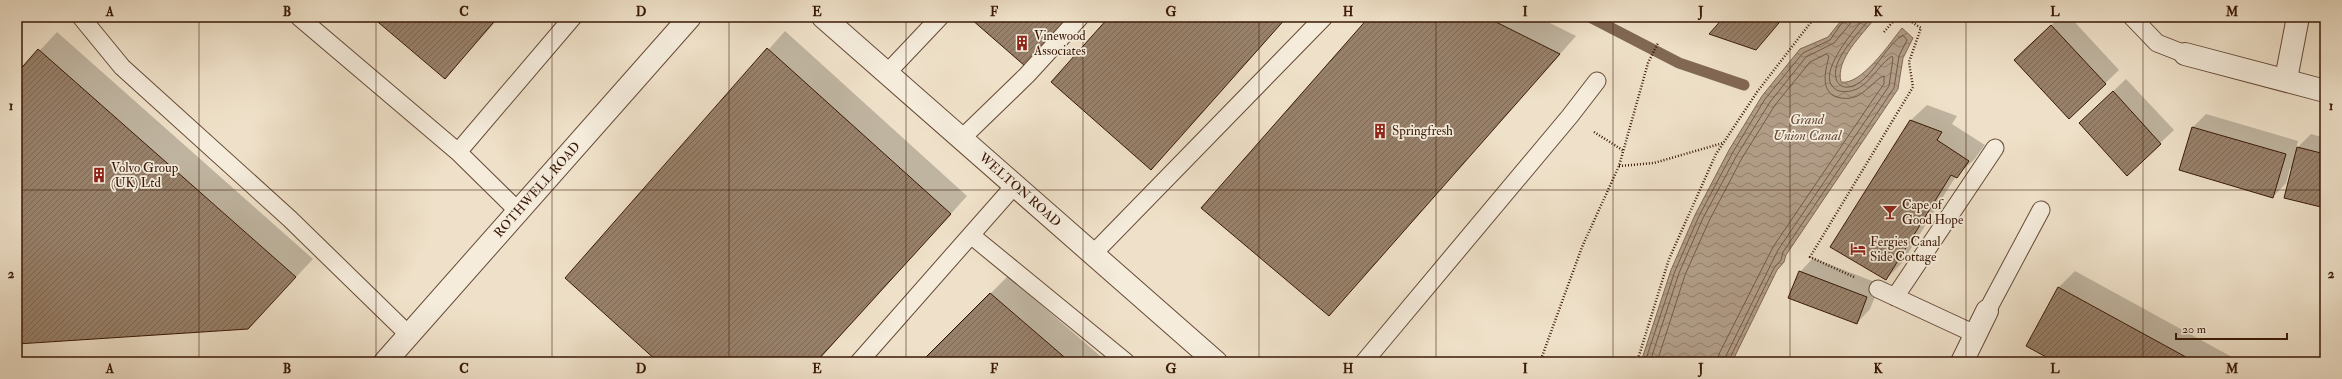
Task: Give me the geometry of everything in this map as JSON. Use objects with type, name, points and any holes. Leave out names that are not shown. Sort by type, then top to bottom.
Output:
[{"type":"street","name":"ROTHWELL ROAD","points":[[385,362],[690,17]]},
{"type":"street","name":"WELTON ROAD","points":[[823,17],[1092,255],[1204,358]]},
{"type":"street","points":[[2286,79],[2298,17]]},
{"type":"street","points":[[2185,54],[2286,79],[2325,91]]},
{"type":"street","points":[[1964,361],[1987,311]]},
{"type":"lane","points":[[81,17],[122,67],[290,219],[409,335]]},
{"type":"lane","points":[[299,17],[458,152],[518,211]]},
{"type":"lane","points":[[458,152],[573,17]]},
{"type":"lane","points":[[887,73],[940,17]]},
{"type":"lane","points":[[961,139],[1027,75],[1080,17]]},
{"type":"lane","points":[[1092,255],[1324,17]]},
{"type":"lane","points":[[2132,17],[2157,42],[2185,54]]},
{"type":"lane","points":[[1364,362],[1570,116],[1597,81]]},
{"type":"lane","points":[[1895,297],[1995,148]]},
{"type":"lane","points":[[858,362],[972,236],[1014,186]]},
{"type":"lane","points":[[1987,311],[2041,210]]},
{"type":"lane","points":[[972,236],[1126,362]]},
{"type":"lane","points":[[1878,289],[1976,334]]},
{"type":"path","points":[[1636,362],[1669,259],[1716,154],[1757,92],[1815,17]]},
{"type":"path","points":[[1884,32],[1897,17]]},
{"type":"path","points":[[1878,289],[1810,257],[1913,87],[1909,62],[1921,28],[1904,17]]},
{"type":"path","points":[[1540,362],[1582,247],[1619,166],[1648,63],[1658,43]]},
{"type":"path","points":[[1570,116],[1624,151]]},
{"type":"path","points":[[1619,166],[1654,163],[1724,143]]},
{"type":"water","name":"Grand Union Canal","points":[[1844,17],[1876,17],[1851,47],[1846,56],[1840,73],[1841,82],[1849,81],[1866,71],[1883,53],[1902,28],[1913,38],[1903,58],[1898,89],[1786,255],[1784,262],[1777,270],[1732,362],[1641,362],[1671,270],[1695,215],[1729,150],[1762,96],[1800,49],[1828,37]]},
{"type":"building","points":[[372,17],[498,17],[445,79]]},
{"type":"building","name":"Vinewood Associates","points":[[973,17],[1068,17],[1025,66],[971,19]]},
{"type":"building","points":[[1109,17],[1287,17],[1151,170],[1051,82]]},
{"type":"building","name":"Springfresh","points":[[1369,17],[1486,17],[1560,54],[1329,316],[1201,208]]},
{"type":"building","points":[[1724,17],[1784,17],[1756,50],[1709,34]]},
{"type":"building","points":[[2051,25],[2106,84],[2069,119],[2014,60]]},
{"type":"building","points":[[767,48],[951,214],[816,362],[658,362],[565,278]]},
{"type":"building","name":"Volvo Group (UK) Ltd","points":[[38,49],[296,277],[248,329],[17,344],[17,73]]},
{"type":"building","points":[[2113,91],[2161,144],[2127,176],[2079,123]]},
{"type":"building","name":"Cape of Good Hope","points":[[1910,120],[1942,132],[1937,140],[1969,161],[1957,178],[1951,175],[1886,280],[1830,247]]},
{"type":"building","points":[[2192,127],[2286,154],[2273,198],[2179,170]]},
{"type":"building","points":[[2297,147],[2325,154],[2325,208],[2284,198]]},
{"type":"building","points":[[1799,271],[1867,297],[1857,324],[1788,298]]},
{"type":"building","points":[[2058,287],[2195,362],[2055,362],[2026,346]]},
{"type":"building","points":[[990,293],[1070,362],[921,362]]},
{"type":"waterway","points":[[1590,17],[1679,63],[1744,85]]},
{"type":"place","name":"Vinewood Associates","points":[[1022,43]]},
{"type":"place","name":"Springfresh","points":[[1380,131]]},
{"type":"place","name":"Volvo Group (UK) Ltd","points":[[99,175]]},
{"type":"place","name":"Cape of Good Hope","points":[[1890,212]]},
{"type":"place","name":"Fergies Canal Side Cottage","points":[[1858,249]]}]
